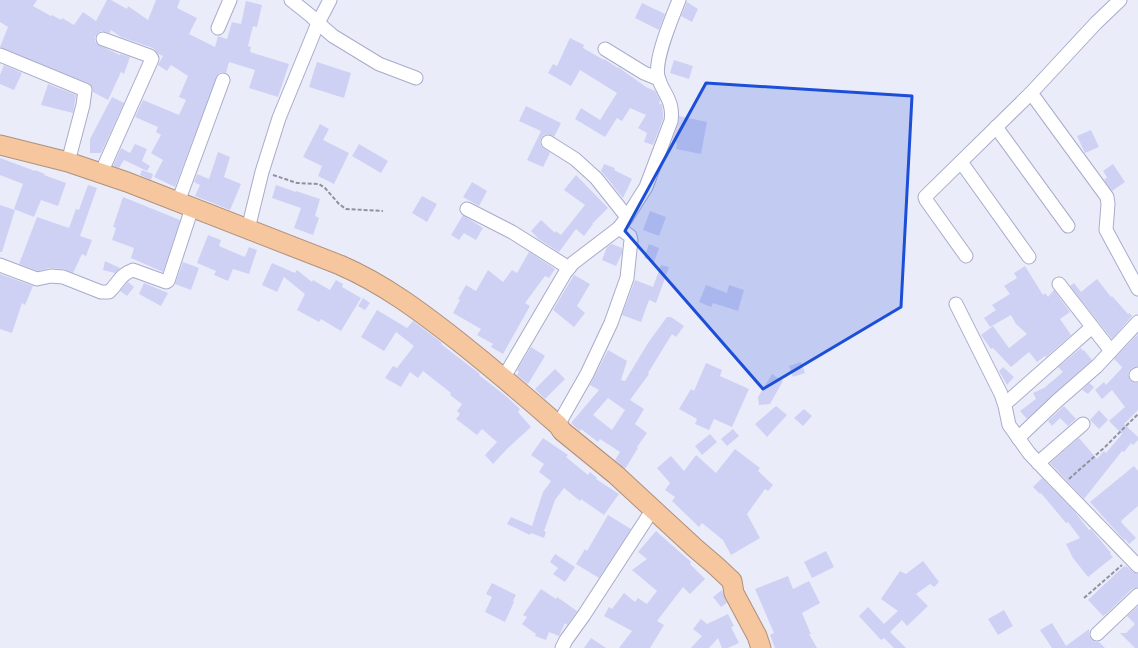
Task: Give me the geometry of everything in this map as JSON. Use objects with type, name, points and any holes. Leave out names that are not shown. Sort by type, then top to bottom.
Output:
[{"type":"highway","points":[[0,145],[68,162],[101,173],[340,265],[375,282],[426,316],[504,377],[558,425],[562,432],[616,475],[732,581],[734,593],[757,636],[761,648]]},
{"type":"street","points":[[218,28],[230,0]]},
{"type":"street","points":[[291,0],[333,36],[379,64],[416,78]]},
{"type":"street","points":[[248,229],[262,172],[279,118],[318,24],[330,0]]},
{"type":"street","points":[[504,377],[569,268],[573,263],[619,228],[646,187],[672,121],[671,104],[659,79],[657,65],[679,0]]},
{"type":"street","points":[[966,256],[925,197],[1031,93],[1096,23],[1120,0]]},
{"type":"street","points":[[101,173],[152,59],[150,56],[103,39]]},
{"type":"street","points":[[605,49],[644,73],[659,79]]},
{"type":"street","points":[[0,55],[85,90],[83,105],[68,162]]},
{"type":"street","points":[[0,265],[37,279],[51,276],[63,277],[107,293],[112,289],[120,277],[133,270],[166,282],[168,281],[185,205],[224,80]]},
{"type":"street","points":[[1031,93],[1107,197],[1108,204],[1106,230],[1138,289]]},
{"type":"street","points":[[996,127],[1068,226]]},
{"type":"street","points":[[548,142],[576,159],[596,178],[627,217]]},
{"type":"street","points":[[961,162],[1029,257]]},
{"type":"street","points":[[467,209],[512,232],[569,268]]},
{"type":"street","points":[[558,425],[587,374],[611,323],[627,278],[628,256],[631,240],[630,236],[619,228]]},
{"type":"street","points":[[1059,284],[1111,351]]},
{"type":"street","points":[[956,304],[1005,404],[1009,425],[1038,463],[1134,562]]},
{"type":"street","points":[[1018,438],[1097,366],[1138,322]]},
{"type":"street","points":[[1005,404],[1092,327]]},
{"type":"street","points":[[1038,463],[1083,424]]},
{"type":"street","points":[[562,648],[653,509]]},
{"type":"street","points":[[1097,634],[1138,595]]},
{"type":"path","points":[[262,172],[297,183],[319,184],[346,209],[383,212]]},
{"type":"path","points":[[1060,486],[1105,447],[1138,414]]},
{"type":"path","points":[[1084,598],[1134,562]]},
{"type":"highlighted area","points":[[706,83],[912,96],[901,307],[763,389],[625,231]]},
{"type":"building","points":[[0,0],[37,0],[33,6],[51,16],[52,15],[61,20],[62,18],[74,25],[83,12],[96,21],[107,0],[111,0],[127,9],[128,6],[148,20],[156,0],[180,0],[177,8],[197,18],[189,34],[215,47],[218,36],[227,39],[232,22],[241,24],[246,1],[262,5],[257,27],[253,26],[248,46],[251,47],[250,52],[289,64],[278,97],[249,88],[255,70],[229,62],[226,73],[221,72],[218,74],[175,187],[154,177],[163,160],[151,153],[161,135],[156,132],[158,127],[135,117],[143,100],[179,115],[186,100],[179,97],[188,76],[171,65],[167,71],[158,65],[163,56],[158,54],[153,48],[121,37],[111,30],[110,33],[101,31],[95,37],[97,44],[120,55],[130,57],[124,74],[121,72],[108,100],[93,92],[92,87],[88,83],[0,47],[8,27],[0,22]]},
{"type":"building","points":[[687,2],[698,9],[692,22],[681,16]]},
{"type":"building","points":[[642,3],[665,14],[659,30],[635,18]]},
{"type":"building","points":[[570,38],[584,45],[583,48],[618,67],[646,87],[655,91],[660,100],[659,103],[662,105],[663,119],[653,145],[644,142],[647,133],[638,128],[646,115],[630,108],[622,121],[617,118],[605,137],[575,119],[581,108],[600,120],[617,93],[580,70],[571,86],[548,73],[553,64],[557,66]]},
{"type":"building","points":[[674,60],[693,66],[689,79],[670,73]]},
{"type":"building","points":[[317,62],[351,73],[344,98],[309,87]]},
{"type":"building","points":[[4,65],[22,73],[14,90],[0,84],[0,75]]},
{"type":"building","points":[[48,84],[76,95],[73,113],[41,105]]},
{"type":"building","points":[[112,97],[124,103],[101,153],[90,153],[90,139]]},
{"type":"building","points":[[526,106],[561,123],[554,137],[548,134],[541,138],[541,146],[550,153],[543,167],[527,160],[541,131],[519,121]]},
{"type":"building","points":[[679,116],[707,122],[701,154],[676,149],[677,143],[672,141]]},
{"type":"building","points":[[320,124],[329,129],[323,140],[349,153],[334,184],[318,176],[322,166],[303,157]]},
{"type":"building","points":[[1091,130],[1099,147],[1085,153],[1077,136]]},
{"type":"building","points":[[135,144],[147,149],[142,161],[150,166],[147,171],[124,160],[119,168],[113,166],[121,148],[130,153]]},
{"type":"building","points":[[359,144],[388,161],[381,173],[352,156]]},
{"type":"building","points":[[218,152],[230,157],[224,177],[241,184],[230,210],[195,196],[200,185],[194,182],[197,174],[209,179]]},
{"type":"building","points":[[0,158],[66,183],[58,206],[41,200],[34,217],[14,209],[23,184],[0,175]]},
{"type":"building","points":[[604,164],[615,168],[614,170],[632,179],[623,198],[601,171]]},
{"type":"building","points":[[1113,164],[1125,182],[1112,191],[1104,180],[1107,177],[1103,171]]},
{"type":"building","points":[[142,170],[153,174],[151,180],[140,175]]},
{"type":"building","points":[[576,175],[608,208],[592,224],[584,236],[576,229],[559,252],[537,238],[531,231],[541,220],[555,233],[556,231],[561,235],[585,205],[564,190]]},
{"type":"building","points":[[472,182],[487,191],[479,206],[463,197]]},
{"type":"building","points":[[88,185],[97,188],[80,236],[92,240],[86,256],[82,254],[73,273],[64,269],[49,268],[38,271],[19,264],[37,217],[69,228],[76,209],[79,210]]},
{"type":"building","points":[[276,185],[320,199],[315,216],[319,218],[313,235],[294,228],[301,208],[272,198]]},
{"type":"building","points":[[422,196],[437,204],[427,222],[412,213]]},
{"type":"building","points":[[123,197],[180,220],[163,272],[131,258],[134,248],[112,240],[116,228],[113,227]]},
{"type":"building","points":[[0,205],[15,210],[2,252],[0,252]]},
{"type":"building","points":[[650,211],[666,217],[659,236],[643,230]]},
{"type":"building","points":[[463,215],[483,228],[476,240],[464,233],[459,240],[451,235]]},
{"type":"building","points":[[208,235],[221,240],[219,246],[245,257],[249,247],[257,250],[249,274],[233,269],[228,281],[214,275],[216,271],[197,263]]},
{"type":"building","points":[[612,244],[622,248],[622,253],[616,266],[602,260],[607,247]]},
{"type":"building","points":[[649,244],[659,248],[654,262],[644,258]]},
{"type":"building","points":[[529,252],[555,269],[549,278],[545,276],[525,303],[530,306],[503,354],[491,347],[493,344],[477,335],[481,329],[453,313],[460,300],[458,299],[466,285],[476,291],[488,270],[503,282],[512,270],[517,273]]},
{"type":"building","points":[[105,261],[120,268],[115,273],[103,270]]},
{"type":"building","points":[[183,262],[199,268],[191,290],[175,284]]},
{"type":"building","points":[[272,263],[295,273],[297,270],[312,282],[313,280],[330,290],[336,280],[343,284],[342,287],[361,298],[341,331],[321,319],[319,322],[297,310],[305,294],[284,277],[277,292],[262,285]]},
{"type":"building","points":[[661,265],[669,267],[656,303],[649,300],[641,322],[622,315],[635,280],[653,287]]},
{"type":"building","points":[[1025,266],[1043,295],[1045,293],[1048,297],[1054,290],[1070,312],[1060,319],[1071,335],[1046,357],[1045,356],[1037,362],[1029,352],[1011,367],[993,348],[991,349],[981,335],[993,326],[1009,348],[1027,334],[1016,324],[1011,315],[990,327],[984,318],[996,310],[992,305],[1010,294],[1004,286],[1017,278],[1014,273]]},
{"type":"building","points":[[0,274],[33,286],[25,305],[22,303],[12,333],[0,329]]},
{"type":"building","points":[[574,275],[590,284],[577,306],[585,313],[574,327],[553,310]]},
{"type":"building","points":[[1097,279],[1111,297],[1112,296],[1128,314],[1130,313],[1132,316],[1112,339],[1070,286],[1074,283],[1081,292]]},
{"type":"building","points":[[128,282],[134,287],[127,296],[120,291]]},
{"type":"building","points":[[144,283],[168,293],[161,306],[139,294]]},
{"type":"building","points":[[706,285],[727,293],[729,285],[744,290],[738,311],[713,303],[711,307],[699,302]]},
{"type":"building","points":[[363,298],[370,303],[365,310],[358,306]]},
{"type":"building","points":[[377,310],[407,328],[413,321],[433,336],[520,409],[518,412],[531,427],[493,464],[485,455],[497,442],[482,429],[477,435],[456,419],[460,414],[457,411],[462,404],[450,395],[451,393],[423,371],[418,378],[410,372],[401,387],[385,378],[393,366],[397,368],[414,346],[396,332],[384,351],[361,337]]},
{"type":"building","points":[[667,317],[671,317],[684,326],[676,337],[672,334],[648,373],[649,374],[630,400],[644,409],[635,424],[647,433],[637,447],[638,448],[625,469],[615,460],[620,452],[600,439],[598,442],[581,429],[580,431],[571,423],[599,390],[590,385],[608,350],[627,361],[621,380],[625,381],[648,343]],"holes":[[[608,398],[625,410],[612,430],[593,415]]]},
{"type":"building","points":[[1138,334],[1138,366],[1132,368],[1128,375],[1131,381],[1138,383],[1138,410],[1124,424],[1138,437],[1138,440],[1133,445],[1131,443],[1124,452],[1122,451],[1084,499],[1050,463],[1079,438],[1097,459],[1104,451],[1106,453],[1122,434],[1109,421],[1125,407],[1112,390],[1102,399],[1095,390],[1104,382],[1106,385],[1121,369],[1122,367],[1114,359]]},
{"type":"building","points":[[531,347],[545,356],[528,384],[517,375],[519,372],[517,370]]},
{"type":"building","points":[[1081,348],[1092,360],[1027,419],[1020,411],[1036,399],[1033,393],[1044,388],[1063,372],[1058,367]]},
{"type":"building","points":[[801,362],[805,373],[793,377],[789,366]]},
{"type":"building","points":[[706,363],[722,370],[720,376],[749,389],[732,427],[714,419],[709,430],[695,424],[697,419],[679,409],[691,389],[694,391]]},
{"type":"building","points":[[1003,367],[1014,377],[1007,385],[999,371]]},
{"type":"building","points":[[555,369],[565,379],[545,399],[535,389]]},
{"type":"building","points":[[772,374],[783,381],[770,404],[759,405],[758,397]]},
{"type":"building","points":[[1089,383],[1094,387],[1088,394],[1082,390]]},
{"type":"building","points":[[776,406],[787,415],[767,437],[755,424]]},
{"type":"building","points":[[1064,406],[1076,419],[1068,426],[1060,418],[1052,426],[1048,421]]},
{"type":"building","points":[[804,409],[812,416],[803,426],[794,418]]},
{"type":"building","points":[[1099,410],[1108,420],[1099,429],[1090,420]]},
{"type":"building","points":[[733,429],[739,436],[727,446],[721,439]]},
{"type":"building","points":[[710,434],[717,442],[702,455],[695,446]]},
{"type":"building","points":[[543,438],[568,455],[566,457],[588,475],[590,472],[597,478],[596,479],[619,494],[604,515],[581,499],[580,501],[564,488],[555,500],[544,531],[546,532],[544,538],[531,533],[530,535],[507,524],[511,517],[532,526],[543,492],[551,481],[539,472],[544,464],[531,455]]},
{"type":"building","points":[[735,449],[760,468],[758,471],[773,485],[768,491],[765,489],[747,514],[760,538],[731,555],[723,540],[702,523],[699,527],[672,501],[675,497],[665,490],[670,483],[657,468],[671,456],[684,471],[696,455],[716,473]]},
{"type":"building","points":[[1134,466],[1138,471],[1138,506],[1121,522],[1136,538],[1129,544],[1090,502]]},
{"type":"building","points":[[1042,478],[1074,511],[1089,530],[1091,529],[1113,557],[1088,577],[1073,558],[1066,544],[1080,538],[1068,522],[1066,523],[1041,493],[1040,494],[1033,487]]},
{"type":"building","points":[[608,515],[631,529],[599,578],[576,564],[585,549],[587,551]]},
{"type":"building","points":[[656,531],[691,562],[690,564],[705,579],[690,594],[683,587],[657,621],[664,625],[650,648],[619,648],[632,631],[604,616],[609,607],[612,609],[624,593],[635,602],[638,598],[647,604],[657,591],[632,570],[647,559],[638,552]]},
{"type":"building","points":[[826,551],[834,567],[812,578],[804,562]]},
{"type":"building","points":[[555,554],[575,567],[565,582],[553,574],[558,568],[550,562]]},
{"type":"building","points":[[923,561],[939,582],[934,587],[930,584],[916,594],[928,606],[907,626],[902,620],[890,632],[906,648],[894,648],[884,638],[881,640],[859,616],[868,607],[884,624],[898,611],[881,599],[900,571],[906,574]]},
{"type":"building","points":[[1124,566],[1138,574],[1138,587],[1132,589],[1103,616],[1088,600]]},
{"type":"building","points":[[788,576],[793,589],[809,581],[820,603],[802,613],[811,634],[809,634],[817,648],[775,648],[770,635],[774,633],[755,589]]},
{"type":"building","points":[[492,583],[516,595],[505,622],[485,612],[492,597],[486,594]]},
{"type":"building","points":[[541,589],[556,599],[557,597],[577,611],[567,625],[565,623],[559,636],[549,632],[546,640],[535,636],[536,634],[522,624],[527,617],[523,615]]},
{"type":"building","points":[[722,590],[727,603],[721,607],[713,597]]},
{"type":"building","points":[[1138,606],[1138,648],[1135,648],[1120,633],[1126,633],[1135,624],[1127,616]]},
{"type":"building","points":[[1004,610],[1013,626],[998,635],[988,619]]},
{"type":"building","points":[[728,614],[734,626],[731,627],[739,643],[728,648],[722,648],[718,638],[709,648],[691,648],[702,636],[693,629],[701,619],[707,624]]},
{"type":"building","points":[[1052,623],[1066,646],[1089,629],[1091,639],[1095,642],[1099,642],[1105,648],[1052,648],[1040,630]]},
{"type":"building","points":[[591,638],[606,648],[584,648]]}]
